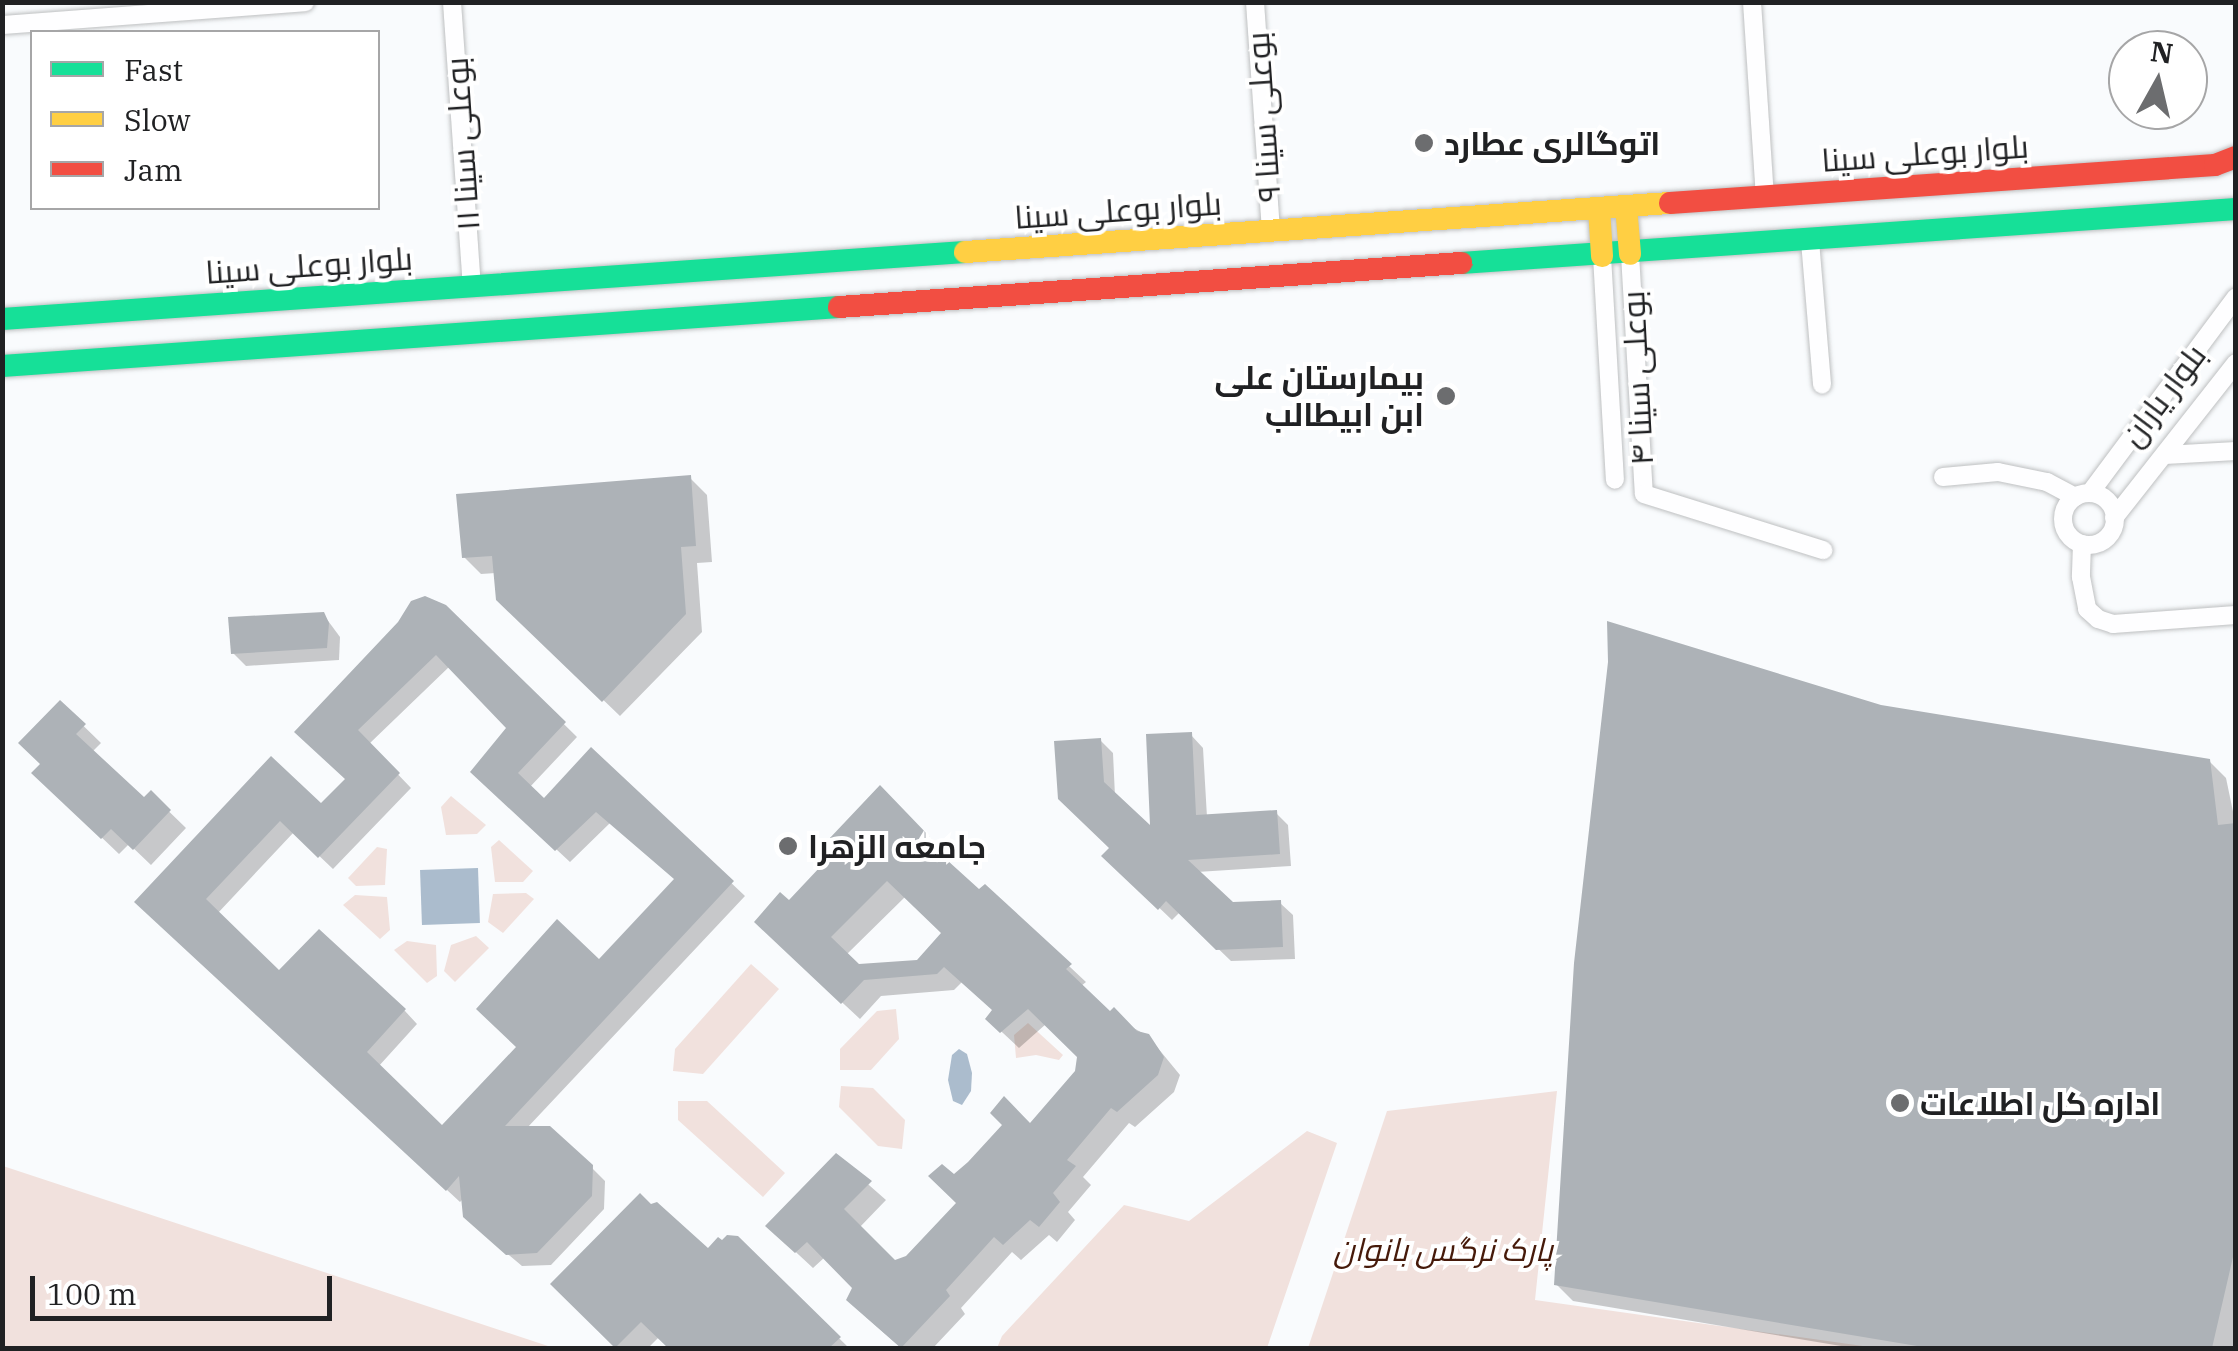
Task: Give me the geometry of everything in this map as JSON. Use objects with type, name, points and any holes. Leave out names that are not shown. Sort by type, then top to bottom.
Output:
[{"type":"main road","name":"بلوار بوعلی سینا","points":[[2,319],[2214,165],[2236,158]]},
{"type":"main road","points":[[1626,206],[1630,261]]},
{"type":"main road","points":[[1599,208],[1603,263]]},
{"type":"main road","points":[[2,366],[1603,263],[1810,241],[2236,209]]},
{"type":"street","points":[[2,25],[305,2]]},
{"type":"street","name":"بوعلی سینا ۱۱","points":[[452,2],[472,286]]},
{"type":"street","name":"بوعلی سینا ۹","points":[[1255,2],[1271,232]]},
{"type":"street","points":[[1752,2],[1766,196]]},
{"type":"street","points":[[1810,241],[1822,385]]},
{"type":"street","name":"بوعلی سینا ۴","points":[[1630,261],[1644,494],[1824,550]]},
{"type":"street","name":"بوعلی سینا ۴","points":[[1603,263],[1615,480]]},
{"type":"street","name":"بلوار یاران","points":[[2082,495],[2236,297]]},
{"type":"street","name":"بلوار یاران","points":[[2114,518],[2236,363]]},
{"type":"street","points":[[1610,380],[1637,379]]},
{"type":"street","points":[[2165,456],[2236,451]]},
{"type":"street","points":[[1944,477],[1998,472],[2107,501],[2114,518],[2105,539],[2082,544],[2070,537],[2063,524],[2064,510],[2082,495]]},
{"type":"street","points":[[2082,544],[2081,578],[2088,609],[2098,619],[2114,624],[2236,615]]},
{"type":"green space","points":[[451,796],[486,825],[477,834],[446,835],[441,807]]},
{"type":"green space","points":[[499,840],[533,871],[523,882],[495,882],[491,847]]},
{"type":"green space","points":[[377,847],[387,849],[385,885],[356,886],[348,878]]},
{"type":"green space","points":[[526,893],[534,899],[503,933],[488,922],[493,894]]},
{"type":"green space","points":[[355,895],[387,897],[390,930],[380,939],[343,905]]},
{"type":"green space","points":[[476,936],[489,948],[455,982],[444,971],[451,945]]},
{"type":"green space","points":[[407,941],[436,945],[437,976],[427,983],[394,950]]},
{"type":"green space","points":[[751,964],[779,989],[703,1074],[673,1071],[675,1049]]},
{"type":"green space","points":[[896,1009],[899,1039],[871,1070],[840,1070],[840,1049],[877,1011]]},
{"type":"green space","points":[[1028,1023],[1063,1055],[1059,1060],[1036,1055],[1016,1058],[1014,1035]]},
{"type":"green space","points":[[841,1086],[873,1088],[905,1120],[902,1149],[878,1146],[839,1107]]},
{"type":"green space","name":"پارک نرگس بانوان","points":[[1557,1091],[1535,1300],[1877,1348],[1308,1348],[1387,1111]]},
{"type":"green space","points":[[678,1101],[707,1101],[785,1173],[763,1197],[678,1120]]},
{"type":"green space","points":[[1307,1131],[1337,1143],[1267,1348],[997,1348],[1002,1336],[1124,1205],[1189,1221]]},
{"type":"green space","points":[[3,1166],[554,1348],[3,1348]]},
{"type":"water","points":[[478,868],[480,923],[422,925],[420,870]]},
{"type":"water","points":[[959,1049],[967,1054],[972,1073],[971,1091],[962,1105],[953,1101],[948,1080],[952,1055]]},
{"type":"building","points":[[691,475],[696,546],[681,547],[686,614],[602,702],[496,600],[492,556],[462,558],[456,494]]},
{"type":"building","points":[[425,596],[446,605],[566,722],[518,773],[544,798],[591,747],[734,881],[505,1126],[550,1126],[593,1165],[592,1196],[537,1253],[506,1255],[463,1217],[459,1176],[446,1191],[134,902],[271,756],[321,803],[345,779],[294,732],[398,622],[411,601]],"holes":[[[436,655],[506,728],[470,772],[555,851],[596,812],[674,879],[599,959],[557,919],[476,1009],[516,1047],[442,1125],[367,1052],[406,1009],[319,929],[279,970],[206,899],[280,821],[318,858],[400,773],[358,730]]]},
{"type":"building","points":[[324,612],[329,623],[327,648],[231,654],[228,617]]},
{"type":"building","name":"اداره کل اطلاعات","points":[[1607,621],[1881,705],[2210,759],[2218,825],[2236,823],[2236,1244],[2212,1348],[1929,1348],[1554,1285],[1574,963],[1608,662]]},
{"type":"building","points":[[60,700],[86,724],[76,734],[144,797],[151,790],[171,810],[133,850],[111,829],[101,839],[31,773],[40,764],[18,743]]},
{"type":"building","points":[[1192,732],[1196,815],[1277,810],[1280,854],[1188,860],[1233,902],[1281,900],[1283,947],[1216,950],[1166,901],[1158,910],[1101,856],[1109,848],[1058,799],[1054,741],[1101,738],[1104,782],[1150,825],[1146,734]]},
{"type":"building","points":[[880,785],[930,837],[926,841],[979,889],[985,884],[1072,964],[1066,969],[1110,1011],[1114,1007],[1137,1031],[1149,1034],[1164,1057],[1158,1075],[1117,1112],[1111,1108],[1067,1160],[1076,1166],[1053,1193],[1060,1202],[1039,1227],[1030,1220],[1003,1245],[994,1237],[946,1290],[950,1296],[901,1348],[846,1300],[852,1288],[807,1242],[795,1253],[765,1226],[836,1153],[872,1181],[844,1209],[895,1260],[906,1256],[956,1203],[928,1176],[942,1164],[954,1174],[968,1162],[1002,1125],[990,1113],[1004,1096],[1030,1123],[1075,1071],[1077,1057],[1028,1009],[1000,1033],[985,1019],[992,1010],[944,967],[937,974],[864,980],[841,1004],[754,922],[780,892],[789,900],[837,849],[828,840]],"holes":[[[887,881],[941,933],[917,960],[859,964],[831,937]]]},
{"type":"building","points":[[640,1193],[651,1204],[657,1202],[708,1248],[718,1237],[722,1240],[727,1235],[738,1236],[841,1337],[829,1348],[668,1348],[641,1322],[615,1348],[550,1284]]},
{"type":"traffic: fast","points":[[1461,263],[2236,209]]},
{"type":"traffic: fast","points":[[2,319],[965,252]]},
{"type":"traffic: fast","points":[[2,366],[839,307]]},
{"type":"traffic: slow","points":[[965,252],[1670,203]]},
{"type":"traffic: slow","points":[[1626,206],[1630,254]]},
{"type":"traffic: slow","points":[[1599,208],[1602,256]]},
{"type":"traffic: jam","points":[[1670,203],[2215,165],[2236,157]]},
{"type":"traffic: jam","points":[[839,307],[1461,263]]},
{"type":"place","name":"اتوگالری عطارد","points":[[1424,143]]},
{"type":"place","name":"بیمارستان علی ابن ابیطالب","points":[[1446,396]]},
{"type":"place","name":"جامعه الزهرا","points":[[788,846]]},
{"type":"place","name":"اداره کل اطلاعات","points":[[1900,1103]]}]
